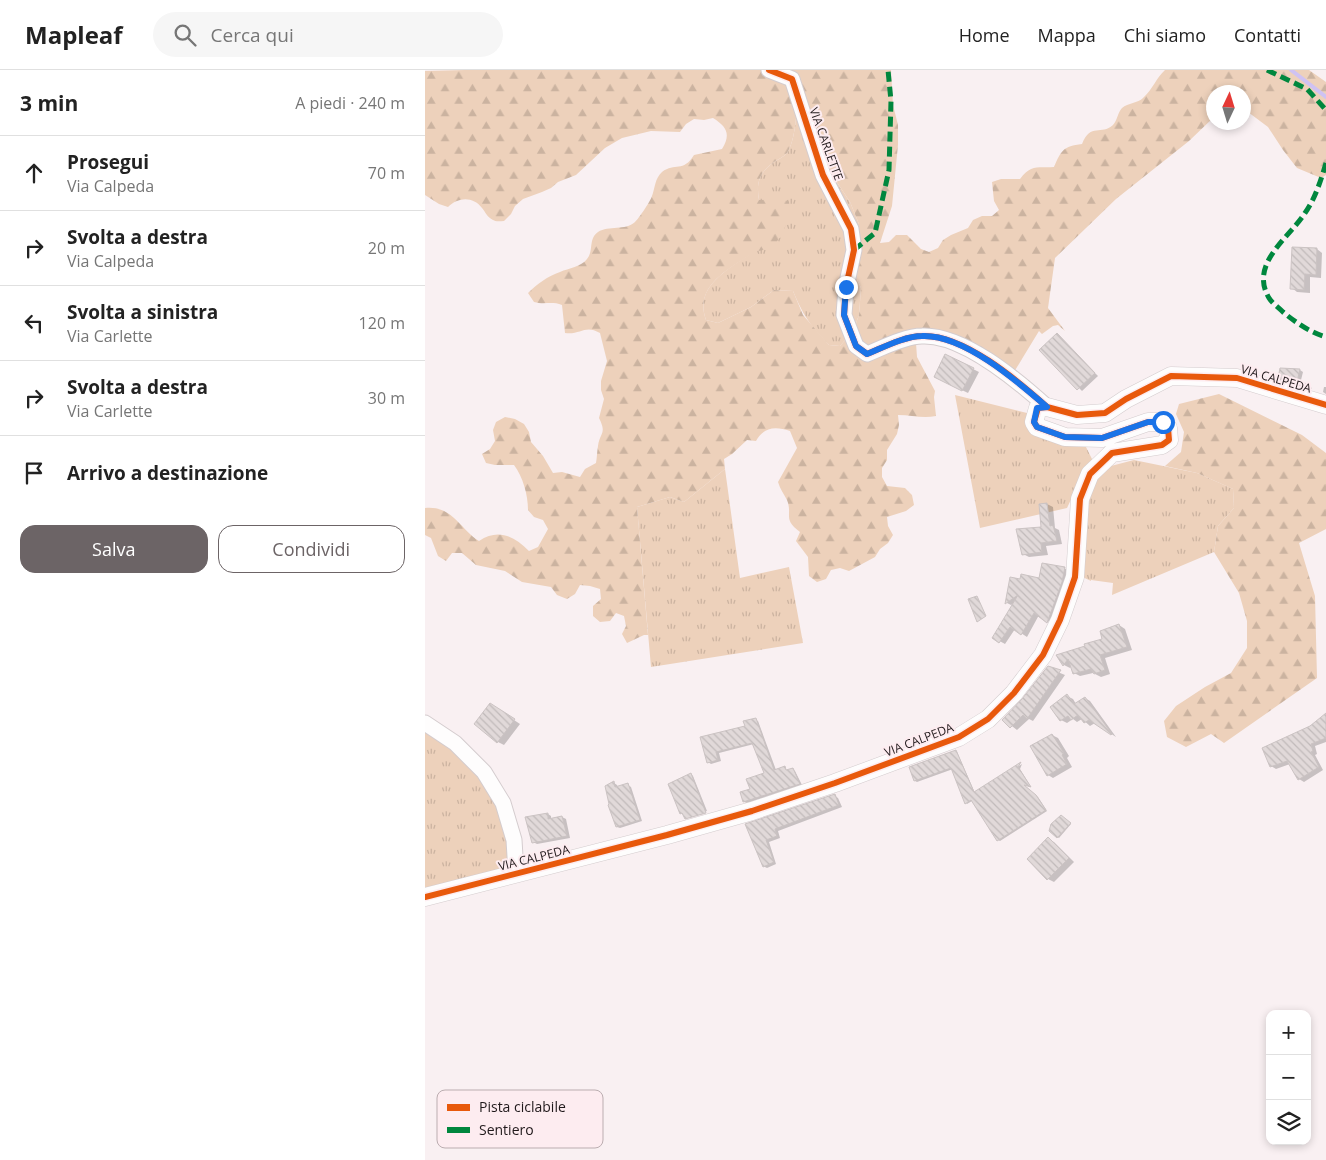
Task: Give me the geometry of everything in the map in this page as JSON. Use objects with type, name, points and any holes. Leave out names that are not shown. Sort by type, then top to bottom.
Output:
[{"type":"street","name":"VIA CARLETTE","points":[[769,70],[792,79],[823,175],[851,229],[854,250],[846,287],[844,315],[856,346],[867,354],[919,336],[938,336],[972,349],[1047,407]]},
{"type":"street","name":"VIA CALPEDA","points":[[425,898],[667,835],[761,808],[959,737],[988,719],[1014,693],[1043,655],[1060,620],[1075,577],[1081,499],[1090,474],[1112,453],[1162,445],[1169,440],[1168,428],[1163,422],[1148,422],[1102,438],[1065,437],[1037,427],[1034,422],[1037,408],[1047,407],[1077,415],[1105,413],[1126,399],[1171,376],[1237,378],[1326,404]]},
{"type":"street","points":[[425,723],[455,743],[483,772],[503,803],[514,840],[517,874]]},
{"type":"green space","points":[[891,70],[893,105],[898,125],[898,145],[892,206],[880,243],[889,242],[896,235],[907,235],[921,249],[929,252],[938,248],[943,240],[951,235],[968,228],[973,220],[982,216],[992,216],[999,210],[994,201],[992,182],[1001,179],[1020,179],[1031,169],[1054,167],[1063,150],[1082,144],[1085,137],[1093,131],[1104,130],[1113,125],[1122,108],[1143,98],[1165,70],[1309,70],[1326,82],[1326,175],[1321,178],[1297,168],[1268,127],[1251,114],[1251,85],[1206,85],[1206,125],[1189,141],[1116,199],[1055,258],[1048,308],[1065,331],[1058,325],[1053,326],[1042,334],[1039,331],[1014,372],[956,337],[916,343],[917,357],[935,391],[936,416],[898,415],[899,425],[897,434],[887,450],[887,460],[882,468],[882,477],[887,486],[905,488],[912,495],[914,505],[906,511],[887,517],[888,526],[893,535],[875,557],[849,571],[840,568],[831,570],[826,579],[817,582],[809,576],[808,557],[796,541],[800,532],[791,524],[789,505],[778,482],[797,448],[790,431],[779,428],[766,430],[756,441],[747,440],[724,459],[725,469],[684,502],[670,497],[637,507],[648,635],[627,643],[622,634],[626,626],[624,616],[616,613],[610,621],[600,622],[593,616],[593,606],[601,599],[600,589],[580,585],[575,594],[567,599],[557,595],[551,587],[522,582],[505,571],[476,565],[462,553],[452,553],[446,561],[438,556],[431,538],[425,535],[425,508],[442,510],[449,514],[479,541],[499,534],[518,541],[529,551],[538,547],[548,529],[543,520],[534,517],[528,510],[524,486],[514,465],[486,463],[482,454],[490,449],[495,441],[493,430],[496,422],[505,417],[515,419],[524,424],[529,432],[531,442],[543,456],[553,473],[562,472],[580,477],[585,469],[596,463],[599,441],[603,430],[599,418],[604,399],[601,381],[607,361],[600,333],[590,329],[575,333],[565,333],[562,305],[534,302],[528,293],[547,278],[584,262],[589,256],[593,238],[598,232],[631,225],[635,222],[649,202],[662,172],[686,164],[694,155],[722,149],[727,135],[726,131],[713,118],[704,120],[694,119],[686,124],[680,132],[651,131],[622,138],[605,148],[576,175],[558,182],[551,188],[523,199],[504,221],[495,221],[489,218],[474,201],[465,199],[456,201],[448,207],[439,204],[425,195],[425,71]],"holes":[[[806,112],[813,117],[825,164],[850,202],[859,224],[855,275],[861,288],[859,315],[853,331],[840,346],[829,345],[803,315],[793,291],[774,290],[751,307],[718,323],[706,320],[703,308],[705,297],[717,279],[756,251],[765,250],[772,246],[782,234],[789,210],[789,202],[777,198],[759,200],[758,183],[765,170],[787,153],[792,141],[796,118]]]},
{"type":"green space","points":[[805,112],[813,117],[825,164],[850,202],[859,224],[855,275],[861,288],[859,315],[853,331],[840,346],[829,345],[817,332],[804,314],[793,291],[774,290],[751,307],[718,323],[706,320],[703,308],[705,297],[717,279],[756,250],[762,250],[766,200],[759,200],[758,183],[765,170],[787,153],[792,141],[796,118]]},
{"type":"green space","points":[[1219,394],[1302,435],[1326,453],[1326,529],[1299,543],[1315,596],[1317,678],[1224,743],[1211,734],[1186,747],[1167,737],[1164,721],[1176,706],[1231,673],[1247,648],[1247,621],[1239,593],[1214,552],[1218,526],[1234,508],[1233,489],[1197,473],[1165,466],[1181,452],[1184,432],[1176,414],[1179,404]]},
{"type":"green space","points":[[955,395],[1035,415],[1039,437],[1086,447],[1093,461],[1084,472],[1067,508],[980,528]]},
{"type":"green space","points":[[1134,460],[1197,473],[1231,488],[1233,489],[1234,508],[1218,526],[1214,552],[1112,595],[1113,583],[1091,581],[1076,574],[1086,498],[1096,480],[1111,466]]},
{"type":"green space","points":[[725,469],[740,578],[789,567],[803,643],[651,667],[637,507],[670,497],[684,502]]},
{"type":"green space","points":[[425,722],[493,792],[517,875],[425,897]]},
{"type":"building","points":[[1292,247],[1317,248],[1316,275],[1305,274],[1304,290],[1290,289]]},
{"type":"building","points":[[1057,333],[1095,373],[1077,390],[1039,350]]},
{"type":"building","points":[[945,354],[974,368],[962,391],[934,377]]},
{"type":"building","points":[[1280,368],[1300,369],[1297,382],[1309,384],[1308,388],[1278,379]]},
{"type":"building","points":[[1047,503],[1050,526],[1053,525],[1057,541],[1041,543],[1042,552],[1022,555],[1016,529],[1041,527],[1039,504]]},
{"type":"building","points":[[1042,563],[1065,567],[1062,582],[1047,623],[1034,613],[1021,635],[1010,627],[999,643],[992,638],[1018,595],[1005,604],[1010,577],[1020,579],[1021,574],[1039,578]]},
{"type":"building","points":[[977,596],[986,616],[977,622],[968,599]]},
{"type":"building","points":[[1119,624],[1127,647],[1100,655],[1105,670],[1094,674],[1091,669],[1073,674],[1068,659],[1063,666],[1056,655],[1102,639],[1100,631]]},
{"type":"building","points":[[1048,666],[1061,670],[1027,719],[1023,715],[1010,728],[1002,720],[1022,699]]},
{"type":"building","points":[[1067,694],[1074,704],[1085,697],[1112,734],[1089,720],[1084,723],[1078,715],[1071,720],[1068,716],[1060,721],[1050,707]]},
{"type":"building","points":[[490,703],[515,719],[497,743],[474,724]]},
{"type":"building","points":[[1326,713],[1326,738],[1311,744],[1313,751],[1311,752],[1319,767],[1298,780],[1287,761],[1270,767],[1262,748],[1310,726]]},
{"type":"building","points":[[756,718],[774,770],[785,766],[786,770],[793,768],[800,784],[743,802],[740,792],[750,789],[746,779],[764,773],[752,743],[716,752],[718,760],[707,763],[700,737],[745,726],[743,721]]},
{"type":"building","points":[[1052,734],[1064,753],[1062,755],[1067,764],[1047,776],[1030,746]]},
{"type":"building","points":[[956,750],[974,792],[1021,762],[1018,767],[1031,787],[1024,785],[1036,795],[1046,810],[997,841],[971,800],[965,804],[951,768],[914,781],[909,767]]},
{"type":"building","points":[[691,773],[706,813],[685,819],[682,813],[680,814],[668,784]]},
{"type":"building","points":[[614,781],[615,787],[628,783],[640,820],[616,827],[608,805],[605,786]]},
{"type":"building","points":[[835,794],[839,805],[775,829],[777,836],[766,840],[774,862],[763,867],[745,824]]},
{"type":"building","points":[[548,813],[548,819],[562,816],[567,836],[532,843],[525,817]]},
{"type":"building","points":[[1061,815],[1071,823],[1057,838],[1049,831],[1051,824]]},
{"type":"building","points":[[1048,837],[1069,858],[1047,880],[1027,859]]},
{"type":"waterway","points":[[1291,70],[1326,97]]},
{"type":"marked path","points":[[854,250],[875,233],[889,170],[891,101],[888,70]]},
{"type":"marked path","points":[[1267,70],[1307,89],[1326,110]]},
{"type":"marked path","points":[[1326,163],[1309,208],[1273,252],[1264,274],[1264,286],[1274,304],[1303,327],[1326,337]]},
{"type":"cycle path","points":[[769,70],[792,79],[823,175],[851,229],[854,250],[846,287],[844,315],[856,346],[867,354],[908,338],[922,336],[938,337],[955,342],[972,350],[1005,372],[1047,407]]},
{"type":"cycle path","points":[[425,897],[667,835],[752,811],[835,783],[959,737],[988,719],[1014,693],[1043,655],[1060,620],[1075,577],[1080,499],[1090,474],[1112,453],[1162,445],[1169,440],[1168,428],[1163,422],[1148,422],[1102,438],[1065,437],[1037,427],[1034,422],[1038,408],[1047,407],[1077,415],[1105,413],[1126,399],[1171,376],[1237,378],[1326,405]]},
{"type":"route","points":[[846,287],[844,315],[856,346],[867,354],[919,336],[938,336],[972,349],[1047,407],[1037,408],[1034,422],[1037,427],[1065,437],[1102,438],[1148,422],[1163,422]]}]
